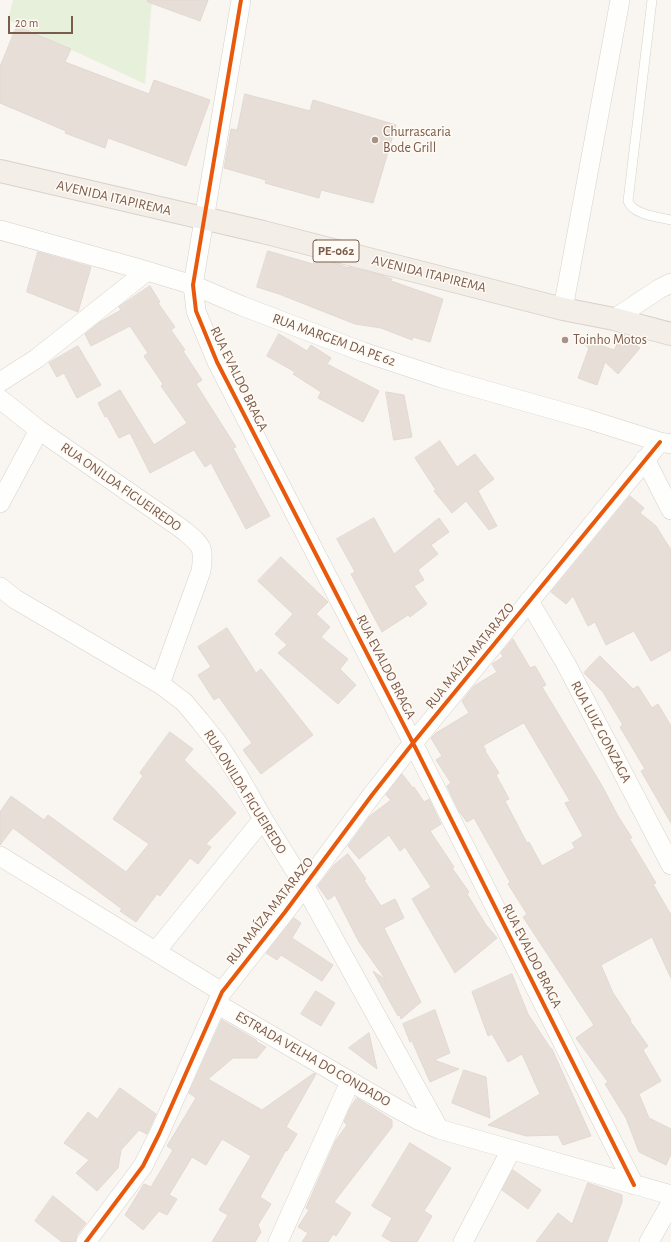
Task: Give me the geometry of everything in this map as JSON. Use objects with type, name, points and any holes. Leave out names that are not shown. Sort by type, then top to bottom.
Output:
[{"type":"main road","name":"AVENIDA ITAPIREMA","points":[[0,171],[263,232],[563,309],[614,319],[671,334]]},
{"type":"street","name":"RUA EVALDO BRAGA","points":[[241,0],[193,285],[196,311],[217,362],[413,743],[634,1185]]},
{"type":"street","points":[[563,309],[620,0]]},
{"type":"street","name":"RUA MARGEM DA PE 62","points":[[0,230],[193,285],[242,306],[363,352],[442,378],[588,418],[665,443]]},
{"type":"street","points":[[0,382],[36,359],[147,271]]},
{"type":"street","points":[[614,319],[659,289],[671,283]]},
{"type":"street","name":"RUA ONILDA FIGUEIREDO","points":[[0,399],[39,430],[182,529],[202,549],[203,557],[201,571],[160,684],[184,702],[216,741],[238,775],[263,820],[304,886],[439,1129]]},
{"type":"street","points":[[0,503],[39,430]]},
{"type":"street","name":"RUA MAÍZA MATARAZO","points":[[220,998],[372,795],[413,743],[645,459],[665,443]]},
{"type":"street","points":[[645,459],[671,510]]},
{"type":"street","points":[[0,587],[16,599],[160,684]]},
{"type":"street","name":"RUA LUIZ GONZAGA","points":[[529,601],[566,664],[671,865]]},
{"type":"street","points":[[156,951],[263,820]]},
{"type":"street","name":"ESTRADA VELHA DO CONDADO","points":[[0,856],[156,951],[220,998],[350,1082],[418,1120],[439,1129],[671,1195]]},
{"type":"street","points":[[86,1242],[143,1166],[159,1134],[220,998]]},
{"type":"street","points":[[278,1242],[350,1082]]},
{"type":"street","points":[[462,1242],[511,1150]]},
{"type":"street","points":[[649,1242],[671,1203]]},
{"type":"lane","points":[[652,0],[628,201],[632,207],[642,213],[671,220]]},
{"type":"green space","points":[[13,0],[152,0],[145,84],[8,20]]},
{"type":"building","points":[[148,0],[208,0],[200,21],[148,2]]},
{"type":"building","points":[[17,26],[71,49],[65,62],[149,94],[154,80],[210,100],[186,166],[108,138],[105,148],[65,133],[66,131],[0,103],[0,67]]},
{"type":"building","points":[[245,94],[310,111],[313,100],[396,125],[373,203],[321,190],[319,198],[265,183],[266,180],[224,168],[231,129],[237,130]]},
{"type":"building","points":[[268,251],[313,264],[315,258],[348,268],[381,275],[392,279],[391,281],[443,299],[430,342],[413,337],[412,340],[381,328],[355,324],[279,294],[257,287]]},
{"type":"building","points":[[38,252],[91,267],[78,312],[27,292]]},
{"type":"building","points":[[150,286],[160,302],[158,303],[175,327],[171,330],[185,350],[183,351],[202,380],[196,384],[236,447],[233,448],[270,516],[246,529],[211,463],[205,467],[194,450],[150,473],[130,433],[119,438],[107,416],[105,417],[98,403],[120,390],[154,445],[187,423],[161,386],[163,384],[144,356],[148,353],[130,326],[91,346],[85,334],[100,322],[121,310],[119,307]]},
{"type":"building","points":[[279,334],[307,351],[311,345],[331,358],[327,364],[379,391],[363,422],[318,398],[321,392],[293,374],[295,372],[267,356]]},
{"type":"building","points":[[622,334],[640,348],[618,374],[605,362],[597,385],[578,378],[589,348],[578,337],[614,350]]},
{"type":"building","points":[[78,346],[101,385],[77,398],[64,373],[57,377],[49,363]]},
{"type":"building","points":[[386,392],[404,395],[412,437],[394,440]]},
{"type":"building","points":[[440,441],[457,467],[475,454],[494,479],[478,491],[497,526],[489,530],[466,501],[452,513],[434,491],[436,490],[415,458]]},
{"type":"building","points":[[630,496],[644,508],[640,513],[656,526],[671,550],[671,650],[651,661],[634,631],[606,645],[595,622],[588,626],[573,596],[566,604],[551,592]]},
{"type":"building","points":[[374,518],[394,554],[439,518],[449,532],[431,545],[438,554],[418,570],[424,580],[414,586],[427,604],[410,617],[408,615],[382,632],[351,574],[355,572],[337,539]]},
{"type":"building","points":[[281,557],[328,602],[316,614],[330,627],[321,637],[348,659],[340,669],[356,685],[338,704],[278,653],[287,645],[275,634],[293,614],[258,581]]},
{"type":"building","points":[[227,628],[256,673],[261,669],[313,735],[261,774],[243,750],[252,743],[219,697],[214,700],[198,675],[211,667],[198,647]]},
{"type":"building","points":[[513,639],[530,668],[535,666],[546,685],[542,687],[632,838],[629,838],[656,883],[653,884],[671,915],[671,978],[652,937],[601,965],[613,993],[631,1020],[630,1021],[648,1046],[643,1050],[661,1081],[639,1094],[649,1118],[671,1129],[671,1154],[666,1165],[639,1152],[626,1118],[605,1084],[608,1082],[576,1038],[594,1025],[523,917],[527,914],[508,884],[510,882],[474,818],[467,822],[459,811],[447,786],[451,783],[436,760],[442,756],[431,738],[436,733],[469,713],[462,701],[474,686],[497,672],[492,664],[503,657],[501,653]],"holes":[[[524,723],[570,801],[565,803],[583,836],[572,843],[575,848],[542,866],[529,842],[527,843],[505,801],[509,799],[496,775],[499,773],[483,746]]]},
{"type":"building","points":[[600,656],[633,689],[638,686],[652,708],[658,704],[671,726],[671,823],[641,771],[645,769],[620,727],[623,725],[603,692],[584,673]]},
{"type":"building","points":[[170,732],[193,749],[184,760],[236,813],[206,844],[211,847],[198,864],[190,858],[160,896],[157,894],[136,922],[120,911],[122,909],[13,828],[0,845],[0,812],[11,796],[44,820],[48,815],[126,872],[149,844],[113,819],[143,776],[140,773]]},
{"type":"building","points":[[402,774],[413,788],[414,787],[424,802],[429,799],[441,824],[430,831],[454,867],[452,868],[469,892],[467,894],[486,925],[497,938],[455,973],[412,899],[431,887],[405,847],[400,851],[389,835],[359,859],[348,846],[370,816],[391,800],[386,795]]},
{"type":"building","points":[[348,854],[366,879],[364,880],[381,906],[395,899],[404,918],[384,928],[421,1002],[401,1019],[373,971],[386,980],[359,942],[335,895],[328,900],[318,886],[334,865]]},
{"type":"building","points":[[294,918],[301,923],[292,938],[333,965],[322,981],[281,955],[277,960],[266,953]]},
{"type":"building","points":[[512,974],[528,1014],[552,1049],[591,1136],[563,1145],[558,1135],[526,1136],[488,1125],[540,1094],[522,1054],[508,1062],[492,1034],[488,1036],[472,992]]},
{"type":"building","points":[[316,991],[335,1003],[321,1026],[301,1014]]},
{"type":"building","points":[[435,1010],[450,1053],[434,1060],[459,1069],[430,1082],[412,1041],[410,1042],[403,1024]]},
{"type":"building","points":[[222,1020],[266,1047],[257,1058],[233,1058],[208,1079],[262,1110],[314,1073],[316,1074],[286,1127],[297,1134],[287,1151],[286,1150],[260,1197],[271,1204],[258,1225],[261,1232],[255,1242],[212,1242],[228,1215],[219,1210],[251,1156],[222,1139],[206,1165],[192,1157],[169,1195],[177,1199],[167,1215],[159,1211],[143,1230],[125,1215],[144,1184],[151,1187],[173,1150],[167,1146],[196,1098],[189,1093]]},
{"type":"building","points":[[369,1033],[377,1069],[349,1048]]},
{"type":"building","points":[[464,1070],[486,1077],[490,1118],[452,1103]]},
{"type":"building","points":[[120,1088],[156,1114],[147,1134],[139,1130],[121,1150],[118,1168],[97,1191],[76,1173],[89,1160],[64,1143],[88,1112],[97,1119]]},
{"type":"building","points":[[357,1098],[392,1120],[392,1127],[334,1202],[351,1213],[336,1236],[333,1234],[328,1242],[302,1242],[308,1233],[298,1227],[309,1210],[306,1208],[336,1140],[347,1125],[344,1122],[350,1108]]},
{"type":"building","points":[[410,1143],[451,1168],[424,1211],[432,1216],[417,1242],[392,1242],[382,1236],[392,1218],[372,1206]]},
{"type":"building","points":[[513,1170],[541,1190],[528,1209],[502,1190]]},
{"type":"building","points":[[588,1183],[622,1195],[622,1202],[607,1242],[536,1242],[558,1213],[572,1224]]},
{"type":"building","points":[[53,1196],[86,1223],[77,1235],[75,1242],[62,1242],[35,1221]]},
{"type":"cycle path","points":[[241,0],[193,285],[196,311],[217,362],[413,743],[634,1185]]},
{"type":"cycle path","points":[[86,1242],[143,1166],[159,1134],[222,992],[285,912],[372,795],[413,743],[660,442]]},
{"type":"place","name":"Churrascaria Bode Grill","points":[[375,140]]},
{"type":"place","name":"Toinho Motos","points":[[565,340]]}]
